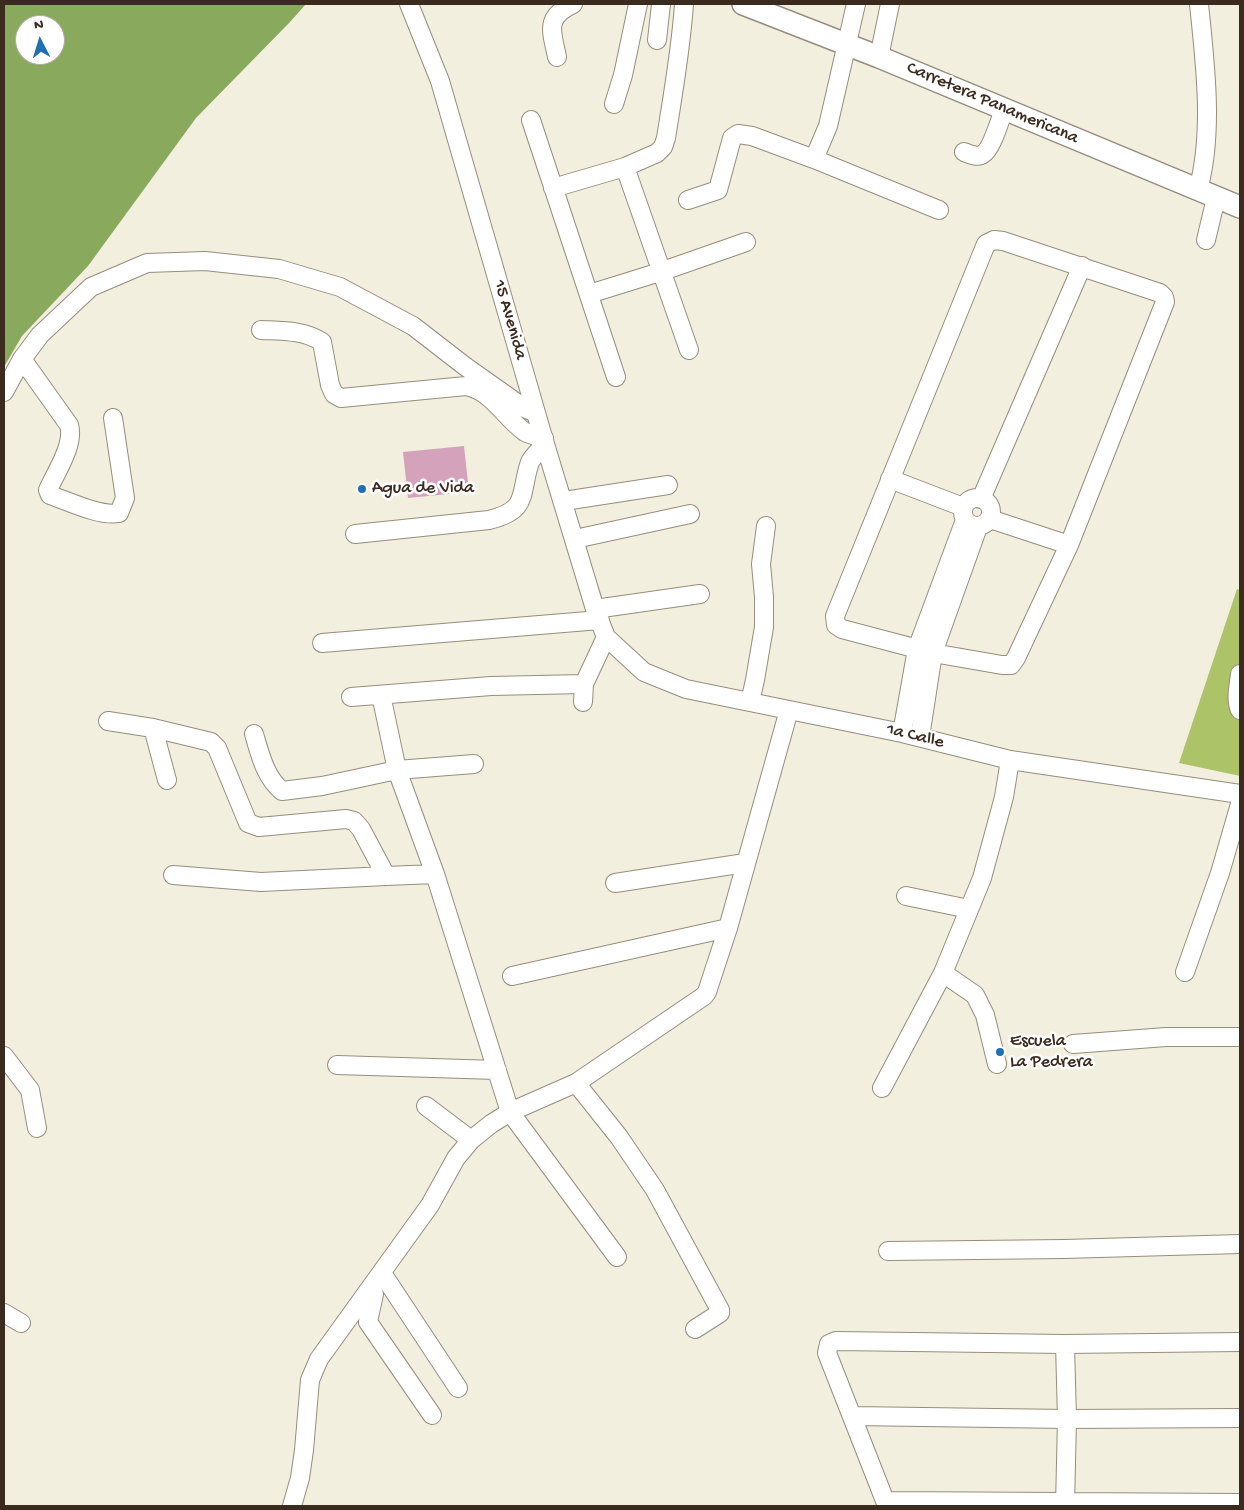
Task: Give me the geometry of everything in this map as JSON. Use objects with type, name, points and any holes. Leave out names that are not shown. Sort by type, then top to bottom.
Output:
[{"type":"main road","name":"Carretera Panamericana","points":[[753,5],[1240,207]]},
{"type":"street","name":"15 Avenida","points":[[409,4],[440,81],[536,413],[597,614],[606,637]]},
{"type":"street","points":[[557,57],[552,21],[557,14],[573,4]]},
{"type":"street","points":[[614,104],[638,4]]},
{"type":"street","points":[[657,40],[661,4]]},
{"type":"street","points":[[553,188],[625,167],[657,153],[662,147],[666,138],[682,31],[684,4]]},
{"type":"street","points":[[814,159],[828,126],[856,4]]},
{"type":"street","points":[[879,57],[890,4]]},
{"type":"street","points":[[1199,4],[1206,113],[1204,170],[1207,194],[1206,240]]},
{"type":"street","points":[[964,152],[977,156],[984,154],[1004,110]]},
{"type":"street","points":[[531,120],[616,377]]},
{"type":"street","points":[[688,200],[718,190],[732,138],[738,134],[752,136],[814,159],[939,210]]},
{"type":"street","points":[[625,167],[688,350]]},
{"type":"street","points":[[994,240],[1003,241],[1082,266],[1160,293],[1164,297],[1165,302],[1069,545],[1016,658],[1011,664],[1002,665],[925,651],[842,629],[836,625],[835,616],[986,244],[994,240]]},
{"type":"street","points":[[590,294],[746,242]]},
{"type":"street","points":[[4,392],[22,359],[40,335],[91,287],[147,262],[205,261],[279,270],[340,287],[413,326],[466,367],[524,408],[536,413]]},
{"type":"street","points":[[902,733],[925,651],[974,518],[969,500],[982,498],[1082,266]]},
{"type":"street","points":[[261,330],[297,332],[313,336],[322,342],[330,385],[334,394],[341,398],[466,386],[475,387],[524,431],[545,441],[531,460],[520,502],[506,516],[489,520],[355,534]]},
{"type":"street","points":[[22,359],[72,432],[70,442],[48,490],[50,495],[101,512],[114,514],[119,512],[125,498],[113,418]]},
{"type":"street","points":[[890,480],[974,518],[1069,545]]},
{"type":"street","points":[[564,501],[668,485]]},
{"type":"street","points":[[575,538],[690,514]]},
{"type":"street","points":[[750,702],[764,627],[764,596],[760,564],[766,526]]},
{"type":"street","points":[[322,643],[597,614],[700,594]]},
{"type":"street","points":[[583,702],[584,684],[606,637]]},
{"type":"street","name":"1a Calle","points":[[606,637],[644,672],[686,689],[902,733],[1010,760],[1240,794]]},
{"type":"street","points":[[920,738],[925,651]]},
{"type":"street","points":[[1240,674],[1238,706],[1240,710]]},
{"type":"street","points":[[351,697],[491,686],[584,684]]},
{"type":"street","points":[[380,695],[397,770],[435,874],[510,1112],[617,1257]]},
{"type":"street","points":[[292,1506],[300,1478],[304,1450],[310,1380],[324,1351],[430,1205],[456,1158],[471,1140],[491,1124],[510,1112],[576,1084],[704,996],[711,985],[789,710]]},
{"type":"street","points":[[108,721],[153,728],[211,742],[217,748],[248,823],[259,827],[346,819],[354,821],[361,830],[386,876]]},
{"type":"street","points":[[153,728],[167,780]]},
{"type":"street","points":[[254,734],[265,768],[276,786],[282,791],[322,786],[397,770],[474,764]]},
{"type":"street","points":[[882,1088],[943,973],[982,878],[1004,797],[1010,760]]},
{"type":"street","points":[[1185,972],[1220,873],[1240,804]]},
{"type":"street","points":[[615,883],[745,863]]},
{"type":"street","points":[[173,875],[261,882],[435,874]]},
{"type":"street","points":[[906,896],[969,909]]},
{"type":"street","points":[[512,976],[728,928]]},
{"type":"street","points":[[943,973],[975,994],[985,1015],[997,1064]]},
{"type":"street","points":[[1073,1044],[1166,1037],[1240,1038]]},
{"type":"street","points":[[4,1056],[30,1090],[37,1128]]},
{"type":"street","points":[[337,1065],[497,1070]]},
{"type":"street","points":[[576,1084],[619,1137],[655,1190],[718,1306],[720,1313],[695,1329]]},
{"type":"street","points":[[426,1106],[471,1140]]},
{"type":"street","points":[[888,1251],[1240,1244]]},
{"type":"street","points":[[376,1280],[458,1388]]},
{"type":"street","points":[[376,1280],[368,1322],[432,1415]]},
{"type":"street","points":[[4,1313],[21,1323]]},
{"type":"street","points":[[1240,1342],[1065,1344],[836,1341],[829,1344],[827,1353],[886,1503],[1240,1503]]},
{"type":"street","points":[[1064,1504],[1067,1419],[1065,1344]]},
{"type":"street","points":[[852,1416],[1067,1419],[1240,1418]]},
{"type":"green space","points":[[4,4],[306,4],[196,118],[88,266],[22,336],[4,367]]},
{"type":"green space","points":[[1237,589],[1240,590],[1240,776],[1179,763]]},
{"type":"building","points":[[464,446],[469,492],[408,498],[403,452]]},
{"type":"place","name":"Agua de Vida","points":[[362,489]]},
{"type":"place","name":"Escuela La Pedrera","points":[[1000,1052]]}]
